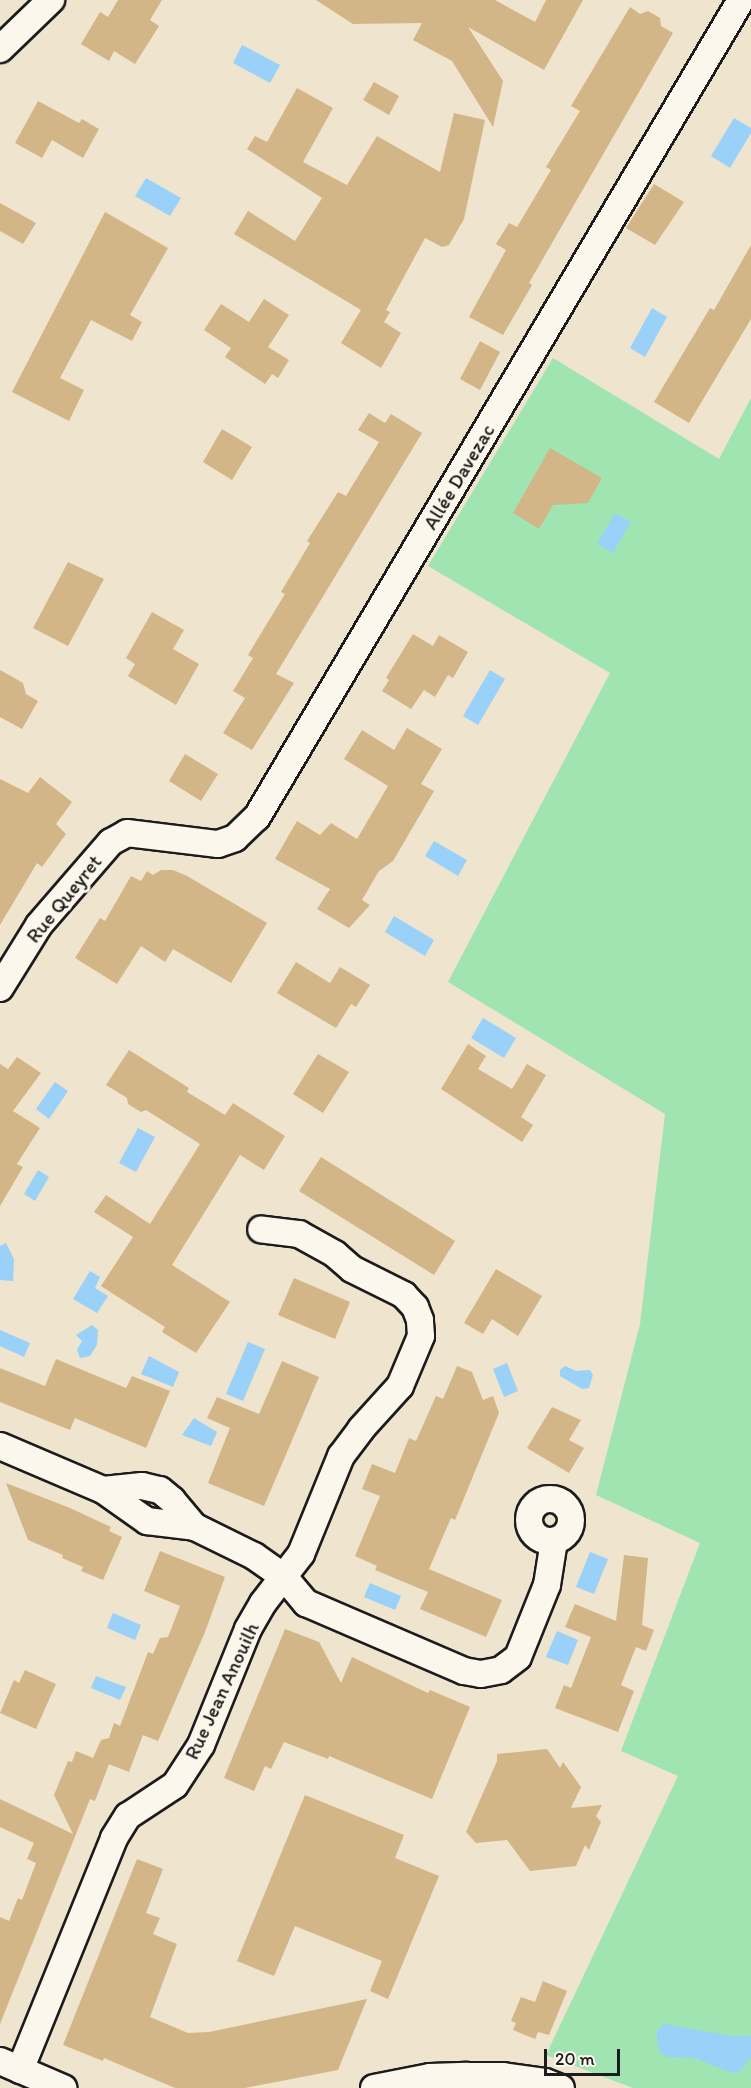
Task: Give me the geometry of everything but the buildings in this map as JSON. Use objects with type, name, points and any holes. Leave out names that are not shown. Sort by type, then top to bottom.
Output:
[{"type":"street","points":[[0,49],[51,0]]},
{"type":"street","name":"Allée Davezac","points":[[111,842],[127,833],[218,844],[235,838],[256,817],[741,0]]},
{"type":"street","name":"Rue Queyret","points":[[0,988],[39,925],[111,842]]},
{"type":"street","name":"Rue Jean Anouilh","points":[[10,2065],[114,1838],[128,1816],[175,1785],[201,1744],[248,1629],[263,1604],[301,1554],[340,1456],[400,1386],[421,1336],[420,1320],[415,1306],[404,1295],[352,1269],[335,1254],[299,1234],[261,1229]]},
{"type":"street","points":[[0,1446],[103,1490],[147,1521],[195,1527],[254,1556],[285,1578],[306,1603],[464,1671],[481,1674],[501,1670],[518,1657],[547,1585],[554,1541]]},
{"type":"street","points":[[10,2065],[63,2088]]},
{"type":"street","points":[[374,2088],[430,2077],[503,2076],[545,2082],[561,2088]]},
{"type":"green space","points":[[553,358],[719,459],[751,398],[751,2088],[633,2088],[546,2055],[678,1776],[621,1751],[700,1543],[596,1495],[640,1324],[665,1114],[448,982],[610,673],[428,566]]},
{"type":"water","points":[[242,45],[280,65],[270,83],[233,63]]},
{"type":"water","points":[[734,118],[751,128],[751,133],[730,168],[711,156]]},
{"type":"water","points":[[146,178],[181,198],[170,216],[135,196]]},
{"type":"water","points":[[652,308],[667,317],[645,357],[630,348]]},
{"type":"water","points":[[615,513],[631,522],[613,553],[597,544]]},
{"type":"water","points":[[490,670],[505,679],[478,725],[463,716]]},
{"type":"water","points":[[434,841],[467,860],[458,876],[425,856]]},
{"type":"water","points":[[394,916],[434,940],[425,956],[385,932]]},
{"type":"water","points":[[483,1018],[516,1038],[504,1058],[471,1038]]},
{"type":"water","points":[[55,1082],[68,1091],[49,1119],[36,1109]]},
{"type":"water","points":[[138,1128],[155,1137],[136,1172],[119,1163]]},
{"type":"water","points":[[38,1170],[49,1177],[35,1201],[24,1194]]},
{"type":"water","points":[[6,1243],[14,1259],[13,1281],[0,1280],[0,1246]]},
{"type":"water","points":[[90,1271],[100,1277],[95,1288],[108,1296],[97,1313],[73,1299]]},
{"type":"water","points":[[92,1325],[98,1330],[97,1345],[90,1356],[80,1358],[77,1350],[82,1341],[76,1335]]},
{"type":"water","points":[[0,1330],[30,1343],[24,1357],[0,1346]]},
{"type":"water","points":[[248,1342],[265,1349],[243,1401],[226,1394]]},
{"type":"water","points":[[149,1356],[179,1372],[173,1387],[141,1374]]},
{"type":"water","points":[[507,1363],[518,1391],[504,1397],[493,1369]]},
{"type":"water","points":[[565,1366],[576,1371],[590,1370],[593,1375],[589,1388],[582,1389],[560,1376],[560,1370]]},
{"type":"water","points":[[194,1418],[217,1432],[211,1446],[182,1435]]},
{"type":"water","points":[[590,1552],[608,1559],[594,1594],[576,1587]]},
{"type":"water","points":[[370,1583],[401,1596],[395,1610],[364,1597]]},
{"type":"water","points":[[113,1613],[141,1625],[135,1640],[107,1628]]},
{"type":"water","points":[[557,1631],[578,1640],[568,1665],[546,1657]]},
{"type":"water","points":[[96,1676],[126,1687],[120,1700],[91,1688]]},
{"type":"water","points":[[664,2024],[731,2036],[751,2036],[751,2057],[741,2071],[732,2073],[695,2058],[667,2057],[660,2052],[657,2040],[657,2031]]}]
